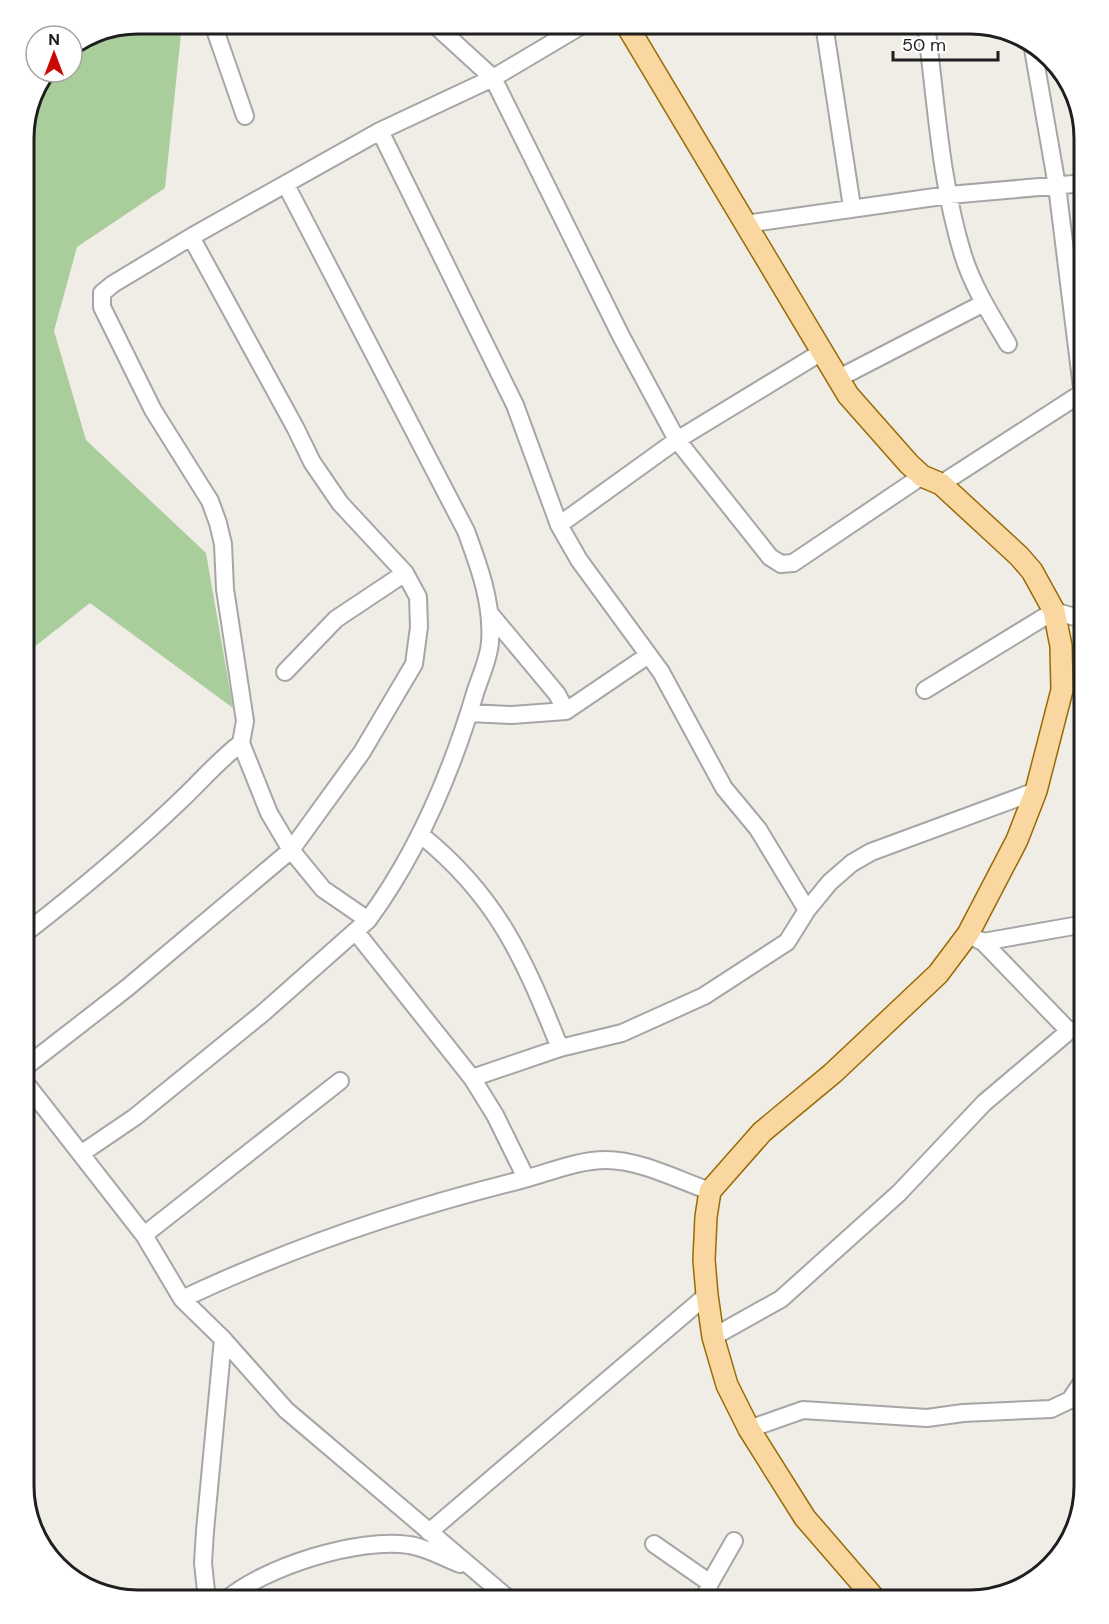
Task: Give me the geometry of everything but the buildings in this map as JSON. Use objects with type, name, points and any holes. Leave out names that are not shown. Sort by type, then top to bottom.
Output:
[{"type":"main road","points":[[632,35],[837,379],[878,432],[1019,556],[1032,571],[1054,611],[1061,646],[1062,690],[1036,791],[976,938],[833,1074],[762,1132],[710,1191],[704,1260],[707,1295],[713,1337],[727,1385],[749,1429],[805,1518],[867,1590]]},
{"type":"street","points":[[217,34],[245,116]]},
{"type":"street","points":[[445,34],[493,78],[621,336],[677,440],[770,557],[781,564],[793,563],[1074,398]]},
{"type":"street","points":[[526,1178],[495,1115],[472,1078],[362,926],[323,889],[291,850],[269,813],[241,743],[245,721],[225,589],[224,544],[218,523],[210,501],[153,410],[102,307],[102,293],[191,237],[286,186],[380,131],[493,78],[566,35]]},
{"type":"street","points":[[826,35],[852,207]]},
{"type":"street","points":[[927,35],[949,195],[963,254],[984,303],[1008,344]]},
{"type":"street","points":[[1043,64],[1057,186],[1074,269]]},
{"type":"street","points":[[380,131],[515,405],[559,525],[579,560],[647,656],[661,672],[724,788],[758,829],[807,910]]},
{"type":"street","points":[[745,224],[949,195],[1074,184]]},
{"type":"street","points":[[82,1153],[135,1117],[362,926],[392,887],[421,835],[469,713],[490,644],[491,615],[478,562],[466,531],[286,186]]},
{"type":"street","points":[[34,1060],[127,988],[291,850],[362,752],[414,664],[419,627],[418,597],[405,573],[340,503],[312,462],[191,237]]},
{"type":"street","points":[[837,379],[984,303]]},
{"type":"street","points":[[559,525],[677,440],[820,353]]},
{"type":"street","points":[[285,672],[319,634],[336,619],[405,573]]},
{"type":"street","points":[[924,690],[1054,611],[1074,617]]},
{"type":"street","points":[[491,615],[557,694],[567,711]]},
{"type":"street","points":[[469,713],[512,715],[567,711],[647,656]]},
{"type":"street","points":[[34,926],[75,894],[181,800],[215,763],[241,743]]},
{"type":"street","points":[[472,1078],[560,1048],[622,1033],[704,996],[788,942],[807,910],[830,882],[852,863],[871,852],[1036,791]]},
{"type":"street","points":[[421,835],[447,856],[478,891],[512,937],[560,1048]]},
{"type":"street","points":[[976,938],[1074,925]]},
{"type":"street","points":[[976,938],[1074,1027]]},
{"type":"street","points":[[713,1337],[780,1299],[899,1193],[984,1104],[1074,1032]]},
{"type":"street","points":[[144,1235],[340,1081]]},
{"type":"street","points":[[34,1094],[144,1235],[182,1299],[223,1339],[286,1410],[498,1589]]},
{"type":"street","points":[[182,1299],[258,1263],[366,1223],[436,1201],[587,1161],[625,1161],[710,1191]]},
{"type":"street","points":[[429,1532],[707,1295]]},
{"type":"street","points":[[206,1589],[203,1563],[205,1531],[223,1339]]},
{"type":"street","points":[[749,1429],[803,1410],[927,1418],[963,1413],[1051,1410],[1070,1400],[1074,1394]]},
{"type":"street","points":[[708,1590],[734,1541]]},
{"type":"street","points":[[244,1589],[289,1567],[319,1557],[387,1542],[411,1545],[475,1570]]},
{"type":"street","points":[[654,1544],[711,1583]]},
{"type":"green space","points":[[181,34],[165,188],[77,247],[54,331],[86,440],[206,553],[233,708],[90,603],[35,647],[35,132],[38,112],[50,84],[84,84],[84,50],[86,48],[125,35]]}]
